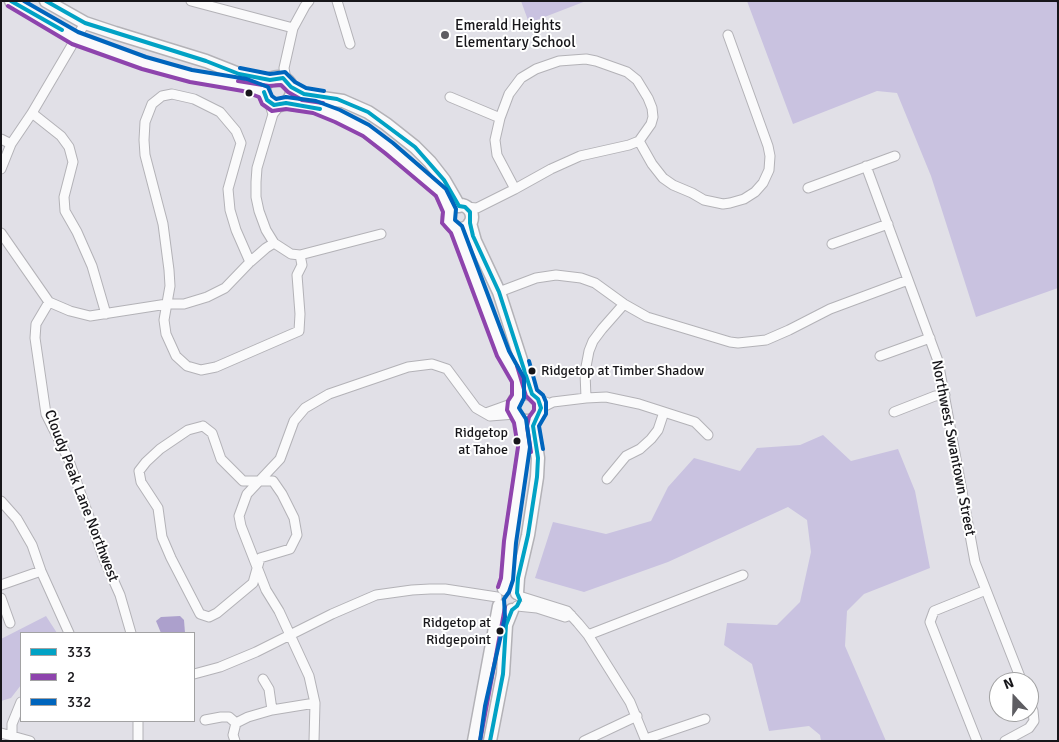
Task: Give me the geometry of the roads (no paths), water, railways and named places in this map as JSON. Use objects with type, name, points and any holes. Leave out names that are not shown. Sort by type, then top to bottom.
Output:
[{"type":"main road","points":[[11,1],[75,38],[144,63],[191,76],[245,85],[274,103],[315,107],[338,116],[366,131],[465,212]]},
{"type":"main road","points":[[46,1],[85,22],[154,46],[206,61],[254,78],[281,79],[304,94],[343,101],[368,112],[415,147],[430,162],[465,212],[475,241],[499,292],[539,405],[533,426],[538,458],[537,476],[528,535],[518,578],[516,601],[506,625],[503,674],[490,741]]},
{"type":"main road","points":[[274,103],[291,96],[281,79]]},
{"type":"main road","points":[[274,103],[265,87],[281,79]]},
{"type":"main road","points":[[456,229],[464,228],[465,212]]},
{"type":"main road","points":[[465,212],[448,221],[456,229],[502,354],[518,380],[517,408],[524,447],[510,542],[507,579],[500,597],[499,616],[479,704],[474,741]]},
{"type":"main road","points":[[517,408],[522,394],[539,405]]},
{"type":"main road","points":[[517,408],[528,421],[539,405]]},
{"type":"main road","points":[[500,597],[512,589],[516,601]]},
{"type":"main road","points":[[500,597],[507,611],[516,601]]},
{"type":"street","points":[[191,1],[293,28]]},
{"type":"street","points":[[281,79],[293,28],[305,6],[310,1]]},
{"type":"street","points":[[336,1],[350,44]]},
{"type":"street","points":[[1,169],[11,144],[32,113],[85,22]]},
{"type":"street","points":[[639,141],[662,178],[704,200],[723,204],[744,199],[755,192],[763,183],[769,170],[770,156],[768,146],[728,35]]},
{"type":"street","points":[[465,212],[515,189],[551,169],[580,156],[629,146],[639,141],[651,124],[652,108],[643,88],[637,80],[627,72],[596,60],[571,59],[559,61],[527,73],[516,83],[509,94],[496,132],[495,147],[515,189]]},
{"type":"street","points":[[250,262],[236,230],[230,210],[228,189],[241,142],[236,131],[220,112],[194,99],[172,94],[162,96],[152,104],[146,122],[144,140],[145,155],[163,224],[170,286],[164,320],[166,334],[176,356],[187,366],[201,370],[216,367],[299,331],[300,314],[297,275],[302,265],[300,254]]},
{"type":"street","points":[[450,97],[500,118]]},
{"type":"street","points":[[274,103],[257,168],[256,182],[259,211],[266,230],[274,243],[291,254],[300,254],[381,234]]},
{"type":"street","points":[[32,113],[61,136],[69,147],[73,162],[64,197],[65,211],[77,232],[92,266],[106,314]]},
{"type":"street","points":[[1,139],[11,144]]},
{"type":"street","points":[[808,188],[895,156]]},
{"type":"street","name":"Northwest Swantown Street","points":[[866,166],[930,338],[940,370],[975,562],[1018,672]]},
{"type":"street","points":[[832,244],[888,224]]},
{"type":"street","points":[[1,233],[49,302],[70,312],[90,316],[167,304],[184,304],[207,297],[225,288],[250,262],[274,243]]},
{"type":"street","points":[[499,292],[536,278],[567,275],[595,283],[624,304],[647,317],[730,342],[752,342],[766,340],[830,309],[908,280]]},
{"type":"street","name":"Cloudy Peak Lane Northwest","points":[[49,302],[36,324],[35,331],[46,414],[68,458],[91,524],[120,595],[131,632]]},
{"type":"street","points":[[586,398],[585,372],[593,341],[624,304]]},
{"type":"street","points":[[880,356],[930,338]]},
{"type":"street","points":[[314,741],[314,703],[309,676],[279,611],[266,590],[238,516],[246,494],[280,459],[294,421],[305,408],[329,394],[408,367],[432,364],[447,370],[476,408],[490,416],[517,408]]},
{"type":"street","points":[[894,412],[936,396],[944,395]]},
{"type":"street","points":[[539,405],[606,397],[639,404],[695,422],[708,435]]},
{"type":"street","points":[[607,479],[626,456],[640,449],[651,439],[658,430],[664,412]]},
{"type":"street","points":[[204,426],[212,433],[221,459],[243,480],[260,480],[273,481],[282,494],[294,518],[297,535],[290,549],[260,558],[253,583],[217,613],[209,617],[200,614],[162,537],[158,508],[142,482],[139,471],[160,449],[188,430],[204,426]]},
{"type":"street","points":[[1,501],[17,519],[32,545],[41,571],[69,632]]},
{"type":"street","points":[[1,585],[41,571]]},
{"type":"street","points":[[588,635],[743,575]]},
{"type":"street","points":[[195,674],[220,667],[256,652],[332,614],[376,596],[412,590],[445,589],[500,597]]},
{"type":"street","points":[[977,741],[930,622],[934,611],[986,590]]},
{"type":"street","points":[[1,598],[10,623]]},
{"type":"street","points":[[516,601],[564,617],[571,615],[588,635],[637,716],[646,740],[705,719]]},
{"type":"street","points":[[263,679],[270,689],[272,710]]},
{"type":"street","points":[[235,741],[233,735],[236,723],[248,717],[272,710],[314,703]]},
{"type":"street","points":[[12,736],[12,724],[20,704]]},
{"type":"street","points":[[584,741],[637,716]]},
{"type":"street","points":[[205,720],[229,717],[236,723]]},
{"type":"street","points":[[138,722],[138,741]]},
{"type":"street","points":[[1005,741],[1029,728],[1033,722]]},
{"type":"street","points":[[1,733],[30,741]]},
{"type":"place","name":"Emerald Heights Elementary School","points":[[445,35]]},
{"type":"place","name":"Ridgetop at Timber Shadow","points":[[532,371]]},
{"type":"place","name":"Ridgetop at Tahoe","points":[[517,441]]},
{"type":"place","name":"Ridgetop at Ridgepoint","points":[[500,631]]}]
